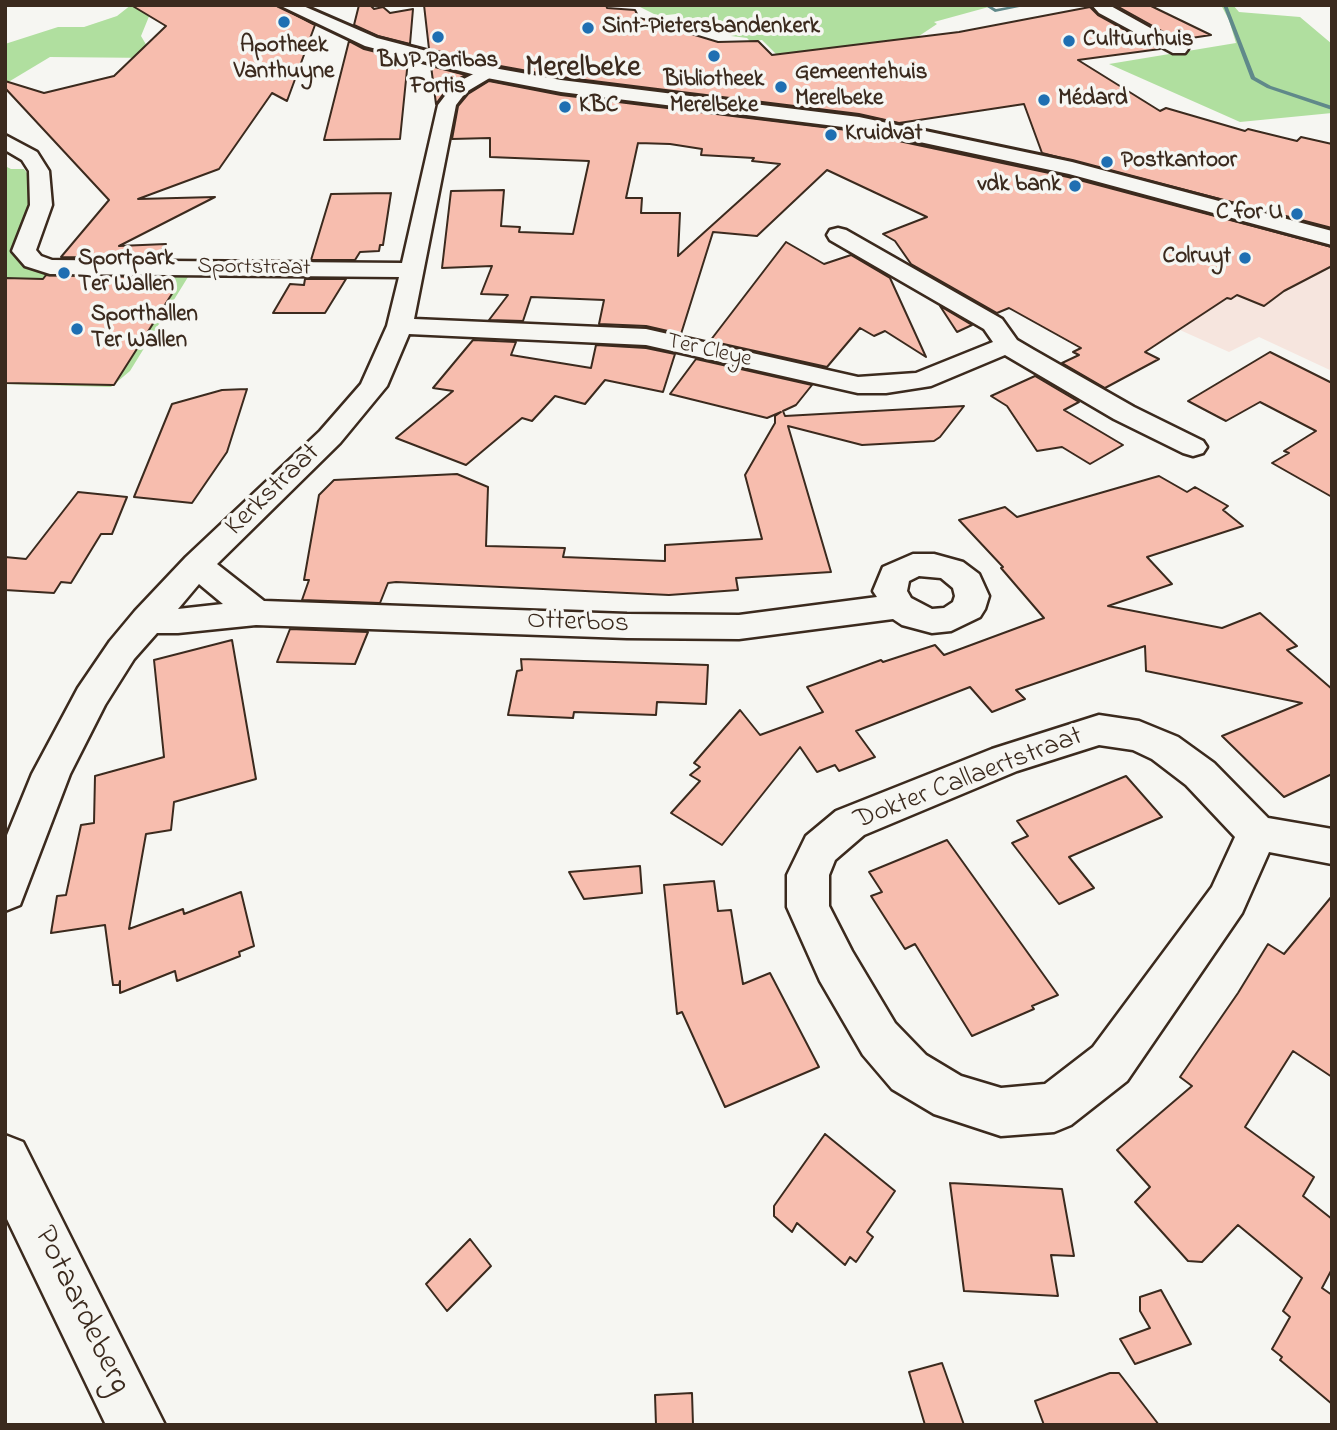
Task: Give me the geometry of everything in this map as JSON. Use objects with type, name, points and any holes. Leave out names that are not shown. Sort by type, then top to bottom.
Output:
[{"type":"main road","points":[[287,5],[371,42],[487,72],[561,86],[859,123],[1086,172],[1332,238]]},
{"type":"street","points":[[1100,5],[1180,49]]},
{"type":"street","name":"Kerkstraat","points":[[5,892],[51,774],[91,698],[122,650],[197,565],[276,491],[352,412],[373,386],[400,326],[447,105],[460,88],[487,72]]},
{"type":"street","name":"Sportstraat","points":[[5,141],[30,156],[39,171],[41,205],[24,251],[26,257],[39,263],[58,267],[411,270]]},
{"type":"street","points":[[838,235],[993,324],[1008,345],[1124,413],[1193,447]]},
{"type":"street","name":"Ter Cleye","points":[[400,326],[646,337],[858,385],[886,385],[922,380],[975,356],[1008,345]]},
{"type":"street","points":[[197,565],[256,613]]},
{"type":"street","name":"Otterbos","points":[[147,620],[178,621],[256,613],[627,626],[739,627],[899,606]]},
{"type":"street","name":"Dokter Callaertstraat","points":[[1099,730],[1139,736],[1165,748],[1200,774],[1257,833],[1227,900],[1110,1064],[1054,1108],[1001,1112],[951,1097],[909,1072],[879,1039],[836,966],[808,907],[808,875],[820,848],[849,823],[1005,760],[1099,730]]},
{"type":"street","points":[[1257,833],[1332,847]]},
{"type":"street","name":"Potaardeberg","points":[[5,1160],[136,1425]]},
{"type":"shaded area","points":[[968,156],[1138,196],[1332,251],[1332,371],[1259,337],[1229,352],[910,209]]},
{"type":"green space","points":[[131,5],[148,5],[150,14],[141,36],[154,58],[50,57],[5,84],[5,44],[58,27],[84,27],[117,16]]},
{"type":"green space","points":[[636,5],[996,5],[934,22],[937,24],[916,38],[780,58],[762,40],[750,41],[747,38],[731,36],[720,29],[707,27],[690,36],[670,32],[681,23],[676,14],[658,16]]},
{"type":"green space","points":[[1221,5],[1233,5],[1239,12],[1300,17],[1332,44],[1332,113],[1240,122],[1109,64],[1236,43]]},
{"type":"green space","name":"Sportpark Ter Wallen","points":[[5,166],[24,169],[33,181],[29,209],[16,239],[14,253],[58,269],[188,277],[130,371],[111,387],[5,384]]},
{"type":"building","points":[[131,5],[277,5],[315,25],[287,101],[272,93],[219,169],[138,199],[215,197],[119,246],[166,244],[156,258],[61,257],[109,200],[5,88],[5,81],[44,93],[114,76],[166,26]]},
{"type":"building","points":[[359,5],[370,5],[374,9],[383,7],[390,13],[413,9],[410,44],[378,36],[354,25]]},
{"type":"building","points":[[424,5],[606,5],[607,8],[635,10],[639,18],[718,42],[758,41],[772,55],[959,32],[1090,7],[1098,15],[1160,49],[1078,60],[1160,111],[1166,108],[1245,131],[1248,129],[1297,141],[1301,137],[1332,144],[1332,228],[1042,153],[1024,104],[899,123],[859,114],[561,77],[489,64],[429,49]]},
{"type":"building","points":[[1115,5],[1149,5],[1211,35],[1178,40]]},
{"type":"building","points":[[349,41],[364,49],[408,60],[400,139],[324,140]]},
{"type":"building","points":[[431,66],[466,75],[452,82],[436,104]]},
{"type":"building","points":[[489,81],[561,95],[847,130],[1068,177],[1332,247],[1332,266],[1284,291],[1264,306],[1237,295],[1231,299],[1227,298],[1145,352],[1159,359],[1105,388],[1062,363],[1079,355],[1073,352],[1081,348],[1009,308],[997,313],[911,264],[895,241],[883,234],[927,217],[827,170],[757,236],[713,232],[681,334],[646,326],[599,324],[604,300],[531,297],[523,321],[489,320],[508,295],[481,294],[492,266],[442,268],[451,191],[504,190],[501,226],[520,227],[519,232],[573,234],[589,161],[490,157],[490,138],[452,139],[458,106],[468,94]],"holes":[[[638,143],[702,149],[701,155],[754,158],[752,161],[780,164],[678,256],[680,213],[641,213],[642,198],[626,198]]]},
{"type":"building","points":[[391,193],[383,245],[380,245],[379,251],[360,252],[355,260],[311,260],[331,194]]},
{"type":"building","points":[[786,242],[824,264],[851,255],[890,278],[926,357],[885,331],[874,336],[860,328],[827,367],[710,341]]},
{"type":"building","name":"Sportpark Ter Wallen","points":[[46,275],[143,277],[135,289],[175,289],[114,385],[5,383],[5,278],[43,279]]},
{"type":"building","points":[[305,279],[346,279],[325,313],[273,313],[290,284],[304,285]]},
{"type":"building","points":[[940,306],[972,325],[957,332]]},
{"type":"building","points":[[473,340],[516,342],[511,355],[591,368],[596,345],[646,348],[675,354],[663,392],[605,380],[585,404],[555,396],[532,421],[522,418],[466,465],[396,438],[453,391],[433,388]]},
{"type":"building","points":[[1270,352],[1332,383],[1332,497],[1272,463],[1289,453],[1284,451],[1316,431],[1260,402],[1226,421],[1188,401]]},
{"type":"building","points":[[696,359],[812,385],[796,405],[783,411],[785,416],[964,406],[934,441],[862,445],[788,426],[831,572],[736,578],[738,590],[669,595],[396,582],[388,583],[380,603],[302,600],[309,580],[304,580],[319,495],[334,480],[457,474],[488,487],[486,546],[565,548],[563,557],[665,561],[665,545],[762,539],[745,475],[775,423],[775,416],[781,412],[767,418],[670,394]]},
{"type":"building","points":[[1035,376],[1079,402],[1064,410],[1123,445],[1090,464],[1062,447],[1037,451],[1007,406],[991,396]]},
{"type":"building","points":[[247,389],[227,452],[192,503],[134,497],[172,404],[222,390]]},
{"type":"building","points":[[1159,476],[1187,492],[1195,487],[1228,506],[1223,510],[1243,526],[1147,557],[1172,584],[1108,606],[1222,628],[1260,613],[1297,646],[1287,650],[1332,689],[1332,774],[1284,797],[1222,736],[1302,703],[1146,671],[1145,646],[1016,690],[1025,699],[992,712],[970,687],[856,731],[875,757],[839,771],[835,765],[817,772],[800,747],[722,845],[671,813],[700,781],[690,775],[700,767],[694,763],[740,710],[760,735],[823,712],[807,687],[881,660],[883,662],[935,645],[944,655],[1044,618],[1001,568],[1003,567],[959,520],[1005,507],[1017,517]]},
{"type":"building","points":[[78,492],[127,497],[112,534],[101,534],[71,583],[61,582],[54,593],[5,590],[5,557],[26,559]]},
{"type":"building","points":[[290,629],[368,632],[355,664],[277,662]]},
{"type":"building","points":[[232,640],[256,779],[174,802],[171,830],[146,834],[129,929],[183,909],[184,914],[241,892],[254,946],[239,952],[240,956],[177,981],[175,971],[120,993],[120,981],[119,985],[113,985],[105,925],[51,933],[57,896],[66,895],[81,825],[94,823],[95,776],[164,757],[154,660]]},
{"type":"building","points":[[521,659],[708,665],[706,704],[657,702],[656,715],[574,712],[573,718],[508,715],[517,671],[522,670]]},
{"type":"building","points":[[1126,776],[1162,817],[1069,857],[1094,888],[1059,904],[1012,843],[1028,836],[1017,821]]},
{"type":"building","points":[[947,840],[1058,995],[1032,1006],[1034,1009],[972,1036],[915,944],[905,949],[871,896],[882,892],[869,872]]},
{"type":"building","points":[[640,866],[642,893],[584,899],[569,872]]},
{"type":"building","points":[[714,881],[718,911],[731,910],[743,984],[770,973],[819,1067],[725,1107],[682,1012],[677,1014],[664,885]]},
{"type":"building","points":[[1332,896],[1332,1077],[1293,1051],[1245,1127],[1314,1177],[1303,1196],[1332,1219],[1332,1269],[1322,1288],[1332,1295],[1332,1404],[1280,1360],[1282,1357],[1272,1349],[1290,1317],[1283,1311],[1302,1278],[1238,1225],[1202,1262],[1188,1261],[1135,1202],[1150,1187],[1117,1150],[1192,1086],[1180,1077],[1268,944],[1284,954]]},
{"type":"building","points":[[825,1134],[895,1191],[867,1232],[873,1237],[856,1262],[850,1257],[845,1265],[797,1223],[792,1232],[774,1216],[774,1206]]},
{"type":"building","points":[[950,1183],[1062,1189],[1074,1256],[1051,1255],[1058,1296],[964,1291]]},
{"type":"building","points":[[470,1239],[491,1266],[447,1311],[426,1284]]},
{"type":"building","points":[[1161,1290],[1191,1344],[1135,1364],[1120,1339],[1150,1328],[1140,1311],[1140,1297]]},
{"type":"building","points":[[942,1363],[964,1425],[925,1425],[909,1372]]},
{"type":"building","points":[[1110,1373],[1119,1373],[1159,1425],[1044,1425],[1035,1401]]},
{"type":"building","points":[[692,1393],[693,1425],[656,1425],[655,1395]]},
{"type":"waterway","points":[[986,5],[995,11],[1027,5]]},
{"type":"waterway","points":[[1225,5],[1253,78],[1269,87],[1332,108]]},
{"type":"place","name":"Apotheek Vanthuyne","points":[[284,22]]},
{"type":"place","name":"Sint-Pietersbandenkerk","points":[[588,28]]},
{"type":"place","name":"BNP Paribas Fortis","points":[[438,37]]},
{"type":"place","name":"Cultuurhuis","points":[[1069,41]]},
{"type":"place","name":"Bibliotheek Merelbeke","points":[[714,56]]},
{"type":"place","name":"Gemeentehuis Merelbeke","points":[[781,87]]},
{"type":"place","name":"Médard","points":[[1044,100]]},
{"type":"place","name":"KBC","points":[[565,107]]},
{"type":"place","name":"Kruidvat","points":[[831,135]]},
{"type":"place","name":"Postkantoor","points":[[1107,162]]},
{"type":"place","name":"vdk bank","points":[[1075,186]]},
{"type":"place","name":"C for U","points":[[1297,214]]},
{"type":"place","name":"Colruyt","points":[[1245,258]]},
{"type":"place","name":"Sportpark Ter Wallen","points":[[64,273]]},
{"type":"place","name":"Sporthallen Ter Wallen","points":[[77,329]]},
{"type":"district","name":"Merelbeke","points":[[583,70]]}]
